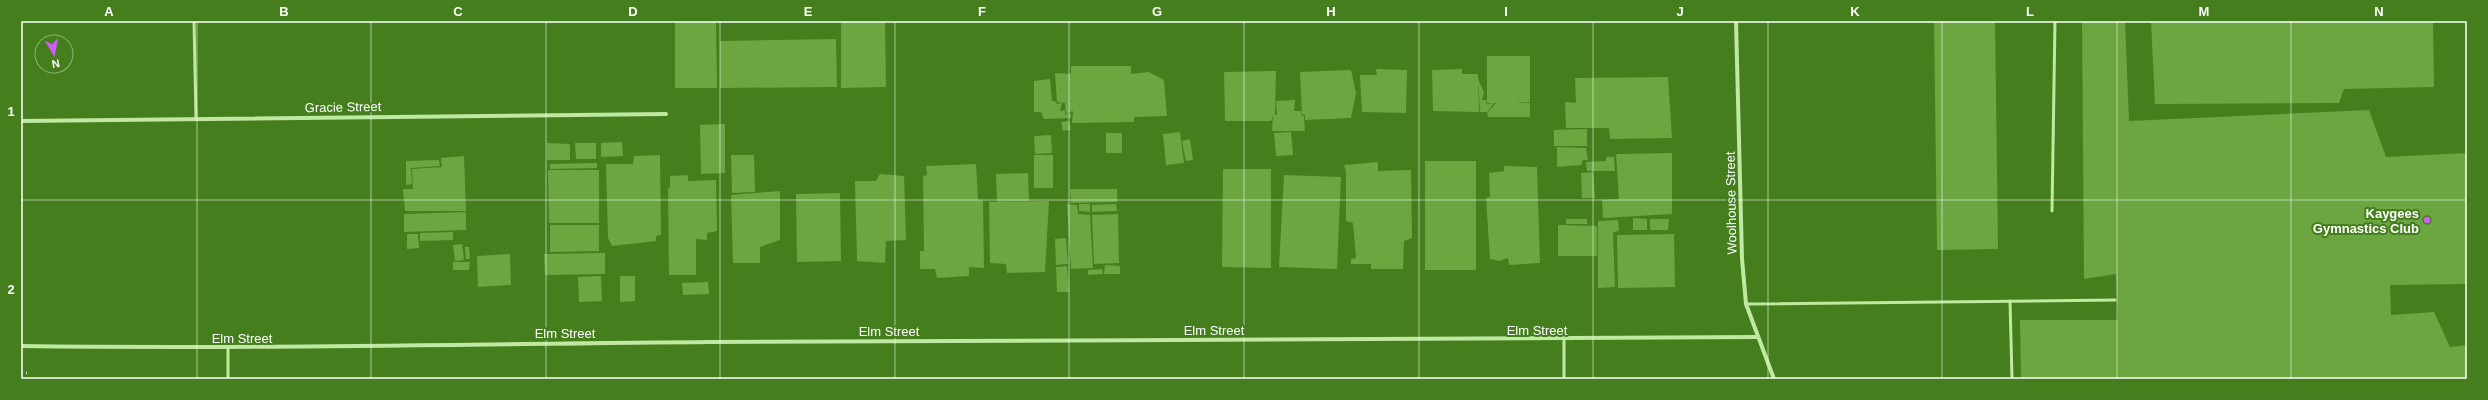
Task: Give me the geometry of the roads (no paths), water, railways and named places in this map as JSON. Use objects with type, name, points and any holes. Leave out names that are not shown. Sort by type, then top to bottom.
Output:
[{"type":"street","name":"Woolhouse Street","points":[[1736,21],[1742,259],[1746,304],[1774,379]]},
{"type":"street","name":"Gracie Street","points":[[21,121],[666,114]]},
{"type":"street","name":"Elm Street","points":[[21,346],[228,348],[644,343],[1564,340],[1758,337]]},
{"type":"lane","points":[[194,21],[196,119]]},
{"type":"lane","points":[[2052,211],[2055,21]]},
{"type":"lane","points":[[1746,304],[2115,300]]},
{"type":"lane","points":[[2010,301],[2012,379]]},
{"type":"lane","points":[[1564,340],[1564,379]]},
{"type":"lane","points":[[228,348],[228,379]]},
{"type":"place","name":"Kaygees Gymnastics Club","points":[[2427,220]]}]
